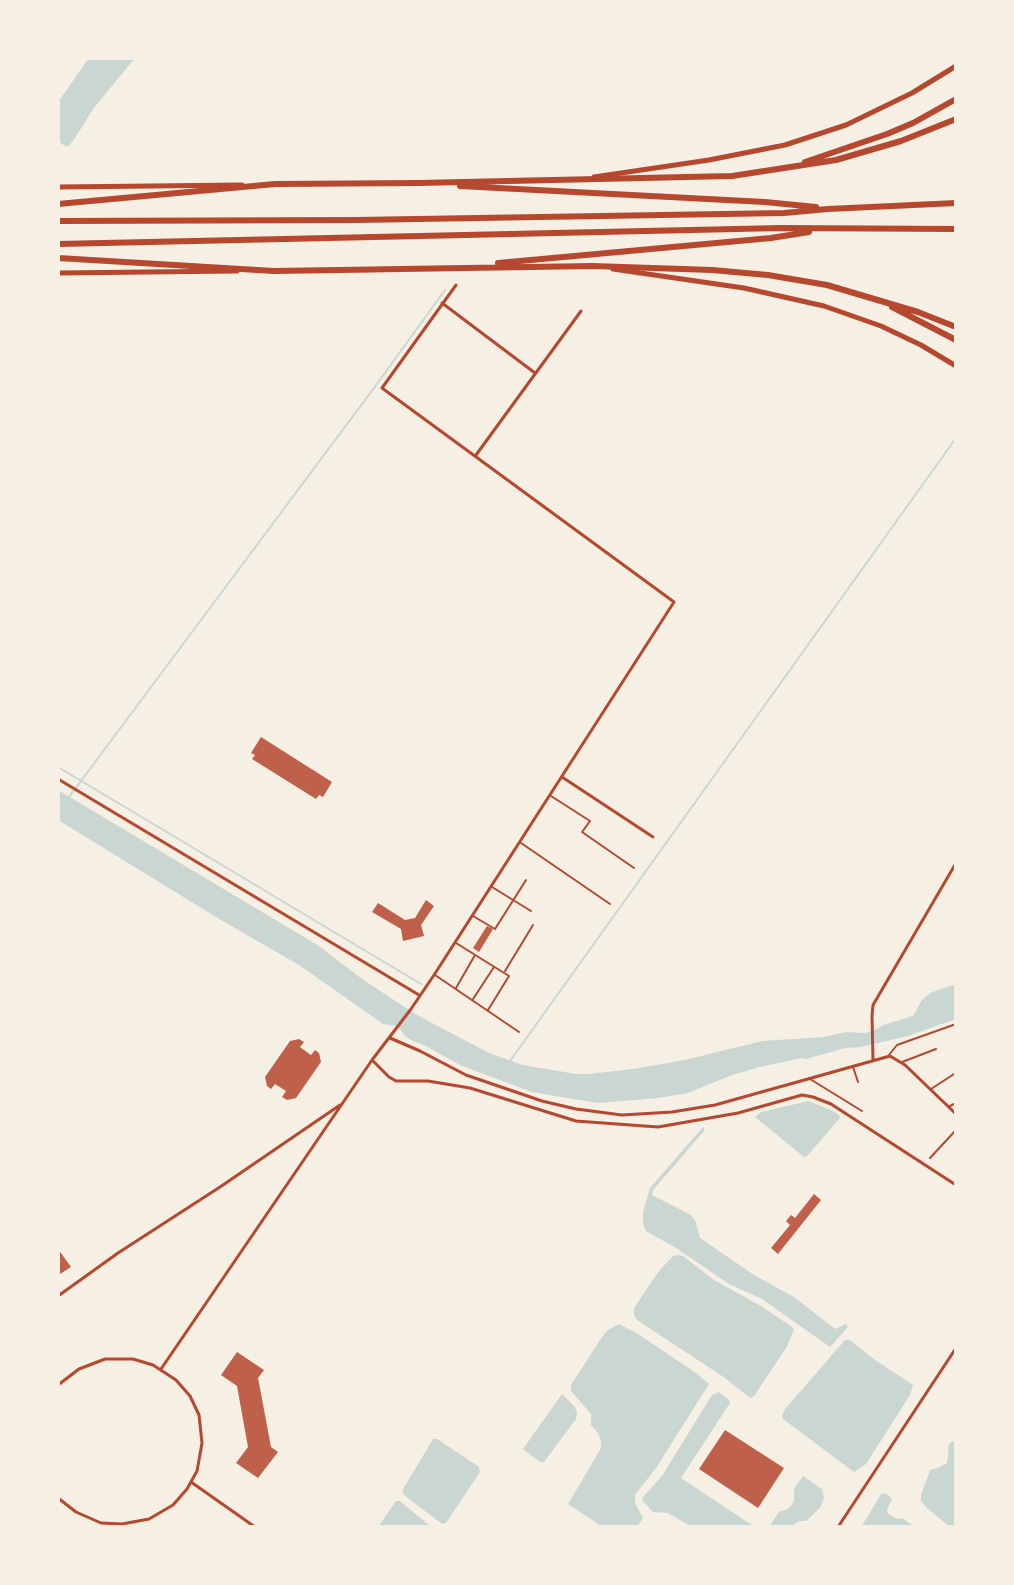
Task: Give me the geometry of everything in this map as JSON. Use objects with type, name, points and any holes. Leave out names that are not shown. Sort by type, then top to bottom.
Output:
[{"type":"highway","points":[[782,169],[887,134],[956,99]]},
{"type":"highway","points":[[58,204],[275,184],[732,176],[836,160],[878,149],[956,119]]},
{"type":"highway","points":[[418,183],[765,202],[828,209]]},
{"type":"highway","points":[[58,221],[738,214],[956,203]]},
{"type":"highway","points":[[58,244],[781,228],[956,229]]},
{"type":"highway","points":[[454,267],[771,238],[826,229]]},
{"type":"highway","points":[[58,258],[274,271],[593,266],[751,273],[813,282],[875,298],[956,327]]},
{"type":"highway","points":[[875,298],[956,340]]},
{"type":"main road","points":[[576,180],[785,145],[846,125],[912,93],[956,66]]},
{"type":"main road","points":[[58,187],[275,184]]},
{"type":"main road","points":[[593,266],[744,288],[824,306],[881,326],[956,366]]},
{"type":"main road","points":[[58,273],[274,271]]},
{"type":"street","points":[[161,1369],[372,1060],[420,996],[674,602],[382,388],[456,285]]},
{"type":"street","points":[[442,303],[535,373]]},
{"type":"street","points":[[476,455],[581,311]]},
{"type":"street","points":[[562,777],[653,837]]},
{"type":"street","points":[[60,780],[420,996]]},
{"type":"street","points":[[873,1057],[872,1011],[876,1000],[956,863]]},
{"type":"street","points":[[391,1037],[471,1077],[542,1101],[600,1113],[646,1114],[701,1108],[853,1066],[873,1057],[889,1056],[901,1062],[956,1114]]},
{"type":"street","points":[[372,1060],[396,1081],[428,1081],[470,1088],[576,1121],[658,1127],[738,1113],[802,1095],[813,1097],[831,1104],[956,1185]]},
{"type":"street","points":[[58,1296],[343,1103]]},
{"type":"street","points":[[838,1527],[956,1348]]},
{"type":"street","points":[[58,1385],[79,1369],[105,1359],[133,1359],[161,1369],[186,1391],[199,1415],[202,1436],[197,1471],[191,1482],[178,1500],[149,1519],[129,1524],[94,1521],[58,1498]]},
{"type":"street","points":[[191,1482],[255,1527]]},
{"type":"lane","points":[[550,795],[590,821],[582,832],[634,868]]},
{"type":"lane","points":[[520,842],[610,904]]},
{"type":"lane","points":[[472,916],[495,929],[526,880]]},
{"type":"lane","points":[[491,886],[531,911]]},
{"type":"lane","points":[[504,972],[533,925]]},
{"type":"lane","points":[[455,942],[509,978],[488,1010]]},
{"type":"lane","points":[[455,989],[476,954]]},
{"type":"lane","points":[[473,1000],[494,966]]},
{"type":"lane","points":[[434,975],[519,1032]]},
{"type":"lane","points":[[889,1056],[897,1045],[956,1024]]},
{"type":"lane","points":[[901,1062],[936,1049]]},
{"type":"lane","points":[[853,1066],[858,1082]]},
{"type":"lane","points":[[930,1089],[954,1074]]},
{"type":"lane","points":[[809,1079],[862,1111]]},
{"type":"lane","points":[[949,1107],[956,1103]]},
{"type":"lane","points":[[930,1158],[956,1130]]},
{"type":"shaded area","points":[[89,58],[135,58],[93,109],[69,146],[65,146],[58,141],[58,102]]},
{"type":"shaded area","points":[[58,790],[319,946],[415,1014],[489,1053],[523,1065],[589,1074],[685,1060],[762,1041],[865,1033],[913,1016],[930,993],[956,984],[956,1019],[908,1036],[760,1067],[688,1093],[597,1103],[532,1092],[462,1066],[406,1037],[397,1026],[383,1024],[299,965],[58,820]]},
{"type":"shaded area","points":[[808,1101],[831,1110],[840,1118],[804,1157],[755,1117],[761,1112]]},
{"type":"shaded area","points":[[703,1127],[705,1130],[652,1195],[691,1215],[700,1238],[754,1275],[794,1297],[835,1329],[846,1324],[848,1327],[830,1347],[762,1299],[729,1284],[646,1231],[643,1212],[650,1188]]},
{"type":"shaded area","points":[[678,1255],[794,1330],[786,1348],[754,1396],[750,1398],[634,1315],[634,1308],[659,1271],[673,1256]]},
{"type":"shaded area","points":[[619,1324],[709,1384],[656,1468],[635,1495],[635,1503],[643,1518],[637,1527],[603,1527],[568,1504],[601,1448],[598,1433],[591,1425],[591,1414],[571,1391],[571,1385],[602,1337]]},
{"type":"shaded area","points":[[845,1340],[850,1340],[913,1385],[910,1395],[866,1464],[854,1472],[782,1416]]},
{"type":"shaded area","points":[[719,1392],[730,1403],[681,1478],[755,1527],[692,1527],[668,1513],[653,1512],[642,1500],[662,1476],[712,1395]]},
{"type":"shaded area","points":[[562,1394],[574,1406],[576,1419],[544,1462],[540,1462],[523,1449]]},
{"type":"shaded area","points":[[433,1439],[479,1467],[480,1472],[446,1523],[442,1524],[402,1491]]},
{"type":"shaded area","points":[[956,1439],[956,1527],[950,1527],[927,1508],[921,1501],[921,1495],[930,1470],[947,1463],[949,1444]]},
{"type":"shaded area","points":[[803,1476],[822,1489],[824,1498],[820,1508],[806,1521],[799,1521],[790,1527],[769,1527],[779,1512],[792,1505],[794,1489]]},
{"type":"shaded area","points":[[882,1493],[892,1499],[888,1514],[902,1518],[915,1527],[861,1527]]},
{"type":"shaded area","points":[[396,1501],[400,1501],[431,1527],[378,1527]]},
{"type":"building","points":[[261,737],[332,782],[323,797],[319,795],[316,799],[252,759],[255,755],[251,753]]},
{"type":"building","points":[[426,900],[434,906],[421,925],[424,936],[403,941],[401,929],[372,912],[378,903],[405,920],[415,918]]},
{"type":"building","points":[[487,926],[493,929],[479,952],[473,948]]},
{"type":"building","points":[[299,1039],[304,1042],[300,1047],[311,1055],[315,1050],[321,1062],[296,1098],[287,1100],[282,1097],[286,1091],[275,1084],[271,1089],[265,1077],[290,1041]]},
{"type":"building","points":[[814,1194],[821,1200],[778,1254],[771,1248],[790,1225],[786,1221],[791,1215],[795,1218]]},
{"type":"building","points":[[58,1249],[71,1267],[60,1274],[58,1272]]},
{"type":"building","points":[[237,1352],[264,1370],[258,1378],[271,1447],[278,1452],[258,1478],[236,1463],[248,1447],[237,1386],[221,1375]]},
{"type":"building","points":[[725,1430],[784,1468],[758,1508],[699,1469]]},
{"type":"waterway","points":[[69,797],[445,290]]},
{"type":"waterway","points":[[510,1061],[956,438]]},
{"type":"waterway","points":[[58,767],[421,984]]}]
